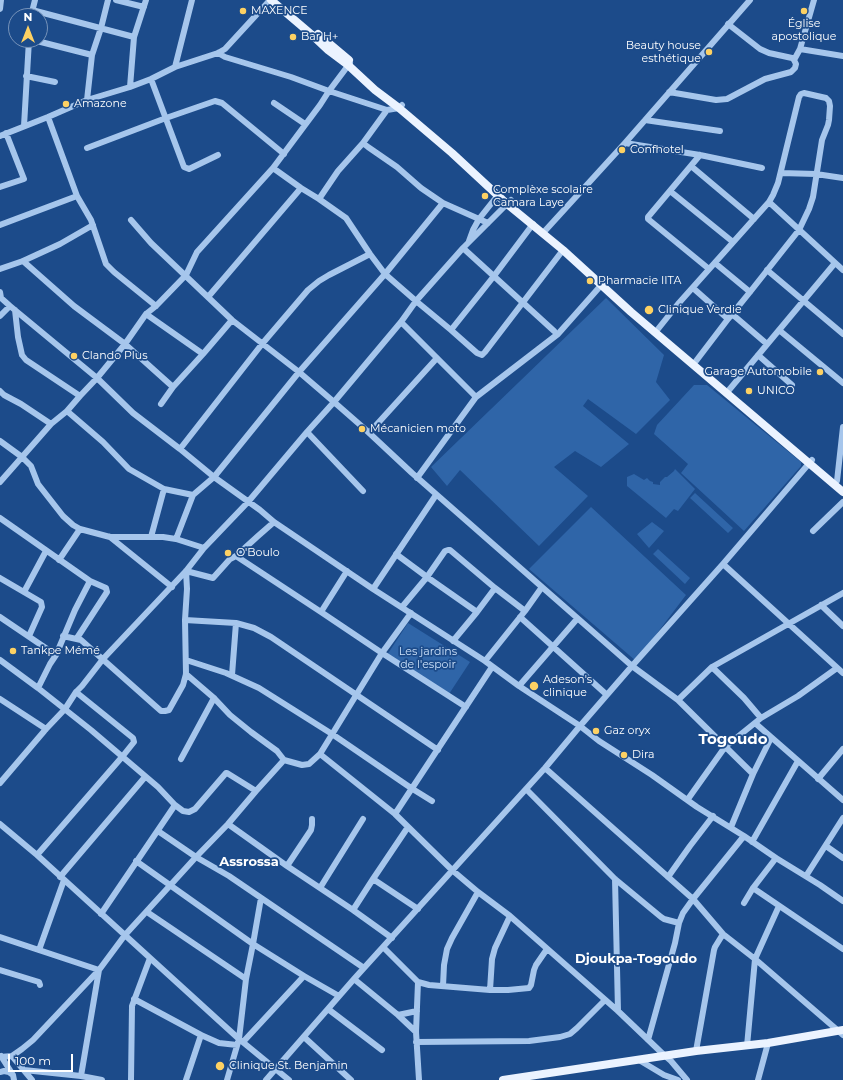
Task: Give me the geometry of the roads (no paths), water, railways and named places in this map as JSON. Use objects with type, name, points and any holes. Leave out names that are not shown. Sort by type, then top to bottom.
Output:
[{"type":"main road","points":[[270,0],[328,50],[349,63]]},
{"type":"main road","points":[[279,0],[349,63],[375,90],[400,107],[509,202],[532,224],[544,231],[602,284],[696,361],[710,376],[729,390],[843,492]]},
{"type":"main road","points":[[400,107],[498,195],[521,208],[563,250],[602,284],[810,462],[840,484]]},
{"type":"main road","points":[[503,1080],[527,1078],[664,1055],[747,1046],[841,1032]]},
{"type":"street","points":[[0,9],[1,0]]},
{"type":"street","points":[[87,100],[92,55],[108,0]]},
{"type":"street","points":[[116,0],[144,7]]},
{"type":"street","points":[[130,86],[134,37],[146,0]]},
{"type":"street","points":[[175,67],[192,0]]},
{"type":"street","points":[[0,136],[87,100],[151,79],[175,67],[218,53],[225,49],[270,0]]},
{"type":"street","points":[[544,231],[625,143],[750,0]]},
{"type":"street","points":[[669,92],[716,100],[727,99],[765,79],[791,72],[795,68],[796,64],[794,60],[800,48],[814,0]]},
{"type":"street","points":[[48,16],[134,37]]},
{"type":"street","points":[[728,24],[760,49],[769,53],[792,58],[794,60]]},
{"type":"street","points":[[48,44],[92,55]]},
{"type":"street","points":[[24,126],[28,48]]},
{"type":"street","points":[[800,48],[843,56]]},
{"type":"street","points":[[218,53],[226,57],[291,77],[387,110],[400,107]]},
{"type":"street","points":[[0,482],[51,424],[67,412],[97,378],[125,344],[146,314],[156,306],[186,275],[197,252],[273,168],[349,63]]},
{"type":"street","points":[[26,76],[55,82]]},
{"type":"street","points":[[151,79],[184,167],[189,169],[218,155]]},
{"type":"street","points":[[658,329],[678,304],[769,202],[778,183],[799,96],[804,93],[826,98],[829,101],[830,106],[828,125],[822,140],[813,197],[799,230],[696,361]]},
{"type":"street","points":[[87,148],[215,101],[222,103],[284,154]]},
{"type":"street","points":[[274,103],[305,124]]},
{"type":"street","points":[[319,199],[338,171],[363,143],[387,110]]},
{"type":"street","points":[[48,117],[77,196],[93,225],[106,264],[156,306]]},
{"type":"street","points":[[645,120],[720,131]]},
{"type":"street","points":[[0,187],[24,178],[6,133]]},
{"type":"street","points":[[363,143],[443,203],[488,223]]},
{"type":"street","points":[[625,143],[700,155],[762,168]]},
{"type":"street","points":[[700,155],[649,215],[648,219],[709,269]]},
{"type":"street","points":[[691,166],[754,219]]},
{"type":"street","points":[[273,168],[346,218],[385,274],[478,354],[485,352],[563,250]]},
{"type":"street","points":[[780,174],[816,174],[843,178]]},
{"type":"street","points":[[208,297],[301,188]]},
{"type":"street","points":[[670,191],[734,242]]},
{"type":"street","points":[[469,242],[479,219],[498,195]]},
{"type":"street","points":[[0,225],[77,196]]},
{"type":"street","points":[[0,783],[65,709],[76,692],[103,659],[186,572],[204,548],[248,502],[401,322],[416,301],[463,248],[509,202]]},
{"type":"street","points":[[769,202],[843,270]]},
{"type":"street","points":[[176,539],[193,495],[214,477],[299,372],[385,274],[443,203]]},
{"type":"street","points":[[131,220],[152,243],[232,320],[251,333],[262,344],[299,372],[334,402],[417,478],[632,666],[678,700],[753,774]]},
{"type":"street","points":[[451,330],[494,276],[532,224]]},
{"type":"street","points":[[0,269],[23,261],[60,244],[93,225]]},
{"type":"street","points":[[463,248],[554,331]]},
{"type":"street","points":[[180,449],[262,344],[308,290],[318,281],[370,254]]},
{"type":"street","points":[[23,261],[74,306],[125,344],[173,387]]},
{"type":"street","points":[[715,263],[750,292]]},
{"type":"street","points":[[729,390],[835,263]]},
{"type":"street","points":[[767,270],[843,334]]},
{"type":"street","points":[[417,478],[476,397],[558,334],[602,284]]},
{"type":"street","points":[[693,288],[767,344]]},
{"type":"street","points":[[0,292],[1,298],[97,378],[133,413],[274,522],[373,589],[485,661],[519,686],[580,726],[599,741],[843,901]]},
{"type":"street","points":[[0,316],[13,308]]},
{"type":"street","points":[[13,308],[22,355],[26,360],[80,396]]},
{"type":"street","points":[[146,314],[203,354]]},
{"type":"street","points":[[161,404],[173,387],[232,320]]},
{"type":"street","points":[[401,322],[476,397]]},
{"type":"street","points":[[778,330],[843,383]]},
{"type":"street","points":[[758,355],[792,385]]},
{"type":"street","points":[[369,433],[437,358]]},
{"type":"street","points":[[0,390],[4,395],[21,404],[51,424]]},
{"type":"street","points":[[67,412],[103,442],[129,469],[164,488],[174,492],[193,495]]},
{"type":"street","points":[[840,484],[843,427]]},
{"type":"street","points":[[306,432],[363,491]]},
{"type":"street","points":[[1,442],[22,457],[31,466],[38,484],[63,516],[80,529],[110,537],[151,537],[176,539],[204,548]]},
{"type":"street","points":[[266,1080],[354,979],[545,768],[607,694],[723,564],[810,462]]},
{"type":"street","points":[[151,537],[164,488]]},
{"type":"street","points":[[373,589],[436,494]]},
{"type":"street","points":[[813,531],[843,502]]},
{"type":"street","points":[[0,518],[90,581],[106,588],[107,592],[77,638]]},
{"type":"street","points":[[186,572],[213,578],[230,558],[236,556],[274,522]]},
{"type":"street","points":[[59,560],[80,529]]},
{"type":"street","points":[[110,537],[172,587]]},
{"type":"street","points":[[402,607],[427,577],[445,551],[450,550],[525,611]]},
{"type":"street","points":[[24,592],[46,551]]},
{"type":"street","points":[[396,554],[477,612]]},
{"type":"street","points":[[236,556],[466,707]]},
{"type":"street","points":[[723,564],[843,673]]},
{"type":"street","points":[[322,612],[347,571]]},
{"type":"street","points":[[63,636],[81,640],[161,711],[169,710],[183,685],[186,674],[186,572]]},
{"type":"street","points":[[0,578],[39,600],[42,604],[29,636]]},
{"type":"street","points":[[38,688],[56,655],[63,636],[90,581]]},
{"type":"street","points":[[485,661],[542,587]]},
{"type":"street","points":[[453,641],[495,588]]},
{"type":"street","points":[[678,700],[712,667],[843,593]]},
{"type":"street","points":[[821,605],[843,626]]},
{"type":"street","points":[[186,674],[214,698],[230,715],[277,751],[284,760],[302,765],[309,764],[320,754],[382,653],[411,613]]},
{"type":"street","points":[[0,617],[56,655]]},
{"type":"street","points":[[520,617],[607,694]]},
{"type":"street","points":[[519,686],[578,619]]},
{"type":"street","points":[[185,620],[236,623],[254,628],[271,637],[356,696],[438,750]]},
{"type":"street","points":[[232,675],[236,623]]},
{"type":"street","points":[[0,660],[65,709],[158,787],[175,805],[183,811],[189,812],[195,809],[226,773],[256,791]]},
{"type":"street","points":[[186,660],[232,675],[259,688],[332,734],[432,801]]},
{"type":"street","points":[[395,814],[492,667]]},
{"type":"street","points":[[712,667],[744,698],[761,718]]},
{"type":"street","points":[[688,799],[725,747],[761,718],[798,696],[837,668]]},
{"type":"street","points":[[37,855],[134,742],[133,738],[76,692]]},
{"type":"street","points":[[181,759],[214,698]]},
{"type":"street","points":[[0,699],[46,730]]},
{"type":"street","points":[[755,723],[843,800]]},
{"type":"street","points":[[731,827],[753,774],[771,738]]},
{"type":"street","points":[[818,779],[843,749]]},
{"type":"street","points":[[320,754],[395,814],[452,870],[510,916],[618,1011],[672,1061],[687,1080]]},
{"type":"street","points":[[1,1056],[12,1056],[22,1050],[33,1040],[99,970],[125,936],[170,885],[228,824],[284,760]]},
{"type":"street","points":[[752,842],[798,761]]},
{"type":"street","points":[[545,768],[693,899],[723,934],[841,1032]]},
{"type":"street","points":[[39,950],[62,878],[145,777]]},
{"type":"street","points":[[526,789],[615,879],[661,916],[669,920],[679,922]]},
{"type":"street","points":[[101,914],[175,805]]},
{"type":"street","points":[[668,877],[713,816]]},
{"type":"street","points":[[806,876],[843,818]]},
{"type":"street","points":[[287,866],[311,830],[312,819]]},
{"type":"street","points":[[320,888],[362,819]]},
{"type":"street","points":[[0,824],[37,855],[240,1042],[289,1080]]},
{"type":"street","points":[[228,824],[392,938]]},
{"type":"street","points":[[353,910],[408,827]]},
{"type":"street","points":[[158,831],[196,857],[229,876],[364,968]]},
{"type":"street","points":[[648,1040],[675,943],[679,922],[683,913],[744,836]]},
{"type":"street","points":[[826,846],[843,858]]},
{"type":"street","points":[[744,903],[753,888],[776,858]]},
{"type":"street","points":[[136,861],[253,944],[339,996]]},
{"type":"street","points":[[373,878],[418,909]]},
{"type":"street","points":[[615,879],[618,1011]]},
{"type":"street","points":[[753,888],[843,949]]},
{"type":"street","points":[[443,986],[444,965],[447,949],[478,892]]},
{"type":"street","points":[[227,1080],[240,1042],[246,979],[260,898]]},
{"type":"street","points":[[747,1046],[754,959],[779,906]]},
{"type":"street","points":[[147,912],[246,979]]},
{"type":"street","points":[[490,990],[492,960],[495,948],[510,916]]},
{"type":"street","points":[[696,1051],[714,950],[723,934]]},
{"type":"street","points":[[0,937],[99,970]]},
{"type":"street","points":[[383,947],[418,982],[429,985],[490,990],[529,988],[536,965],[547,949]]},
{"type":"street","points":[[131,1080],[131,1013],[134,999],[150,958]]},
{"type":"street","points":[[0,970],[39,982],[40,984]]},
{"type":"street","points":[[81,1076],[99,970]]},
{"type":"street","points":[[134,999],[219,1043],[240,1042],[304,976]]},
{"type":"street","points":[[354,979],[398,1015],[416,1032]]},
{"type":"street","points":[[418,982],[416,1042],[420,1080]]},
{"type":"street","points":[[416,1042],[529,1041],[560,1037],[570,1034],[605,1000]]},
{"type":"street","points":[[328,1009],[382,1050]]},
{"type":"street","points":[[398,1015],[417,1011]]},
{"type":"street","points":[[186,1080],[201,1035]]},
{"type":"street","points":[[304,1037],[351,1080]]},
{"type":"street","points":[[758,1080],[768,1043]]},
{"type":"street","points":[[1,1056],[14,1078]]},
{"type":"street","points":[[12,1056],[32,1080]]},
{"type":"street","points":[[639,1060],[662,1078],[678,1080]]},
{"type":"street","points":[[24,1070],[81,1076],[102,1080]]},
{"type":"street","points":[[0,1072],[7,1071],[14,1078]]},
{"type":"place","name":"MAXENCE","points":[[243,11]]},
{"type":"place","name":"Église apostolique","points":[[804,11]]},
{"type":"place","name":"Bar H+","points":[[293,37]]},
{"type":"place","name":"Beauty house esthétique","points":[[709,52]]},
{"type":"place","name":"Amazone","points":[[66,104]]},
{"type":"place","name":"Confhotel","points":[[622,150]]},
{"type":"place","name":"Complèxe scolaire Camara Laye","points":[[485,196]]},
{"type":"place","name":"Pharmacie IITA","points":[[590,281]]},
{"type":"place","name":"Clinique Verdie","points":[[649,310]]},
{"type":"place","name":"Clando Plus","points":[[74,356]]},
{"type":"place","name":"Garage Automobile","points":[[820,372]]},
{"type":"place","name":"UNICO","points":[[749,391]]},
{"type":"place","name":"Mécanicien moto","points":[[362,429]]},
{"type":"place","name":"O'Boulo","points":[[228,553]]},
{"type":"place","name":"Tankpe Mémé","points":[[13,651]]},
{"type":"place","name":"Adeson's clinique","points":[[534,686]]},
{"type":"place","name":"Gaz oryx","points":[[596,731]]},
{"type":"place","name":"Dira","points":[[624,755]]},
{"type":"place","name":"Clinique St. Benjamin","points":[[220,1066]]},
{"type":"district","name":"Togoudo","points":[[733,740]]},
{"type":"district","name":"Assrossa","points":[[249,862]]},
{"type":"district","name":"Djoukpa-Togoudo","points":[[636,959]]},
{"type":"park label","name":"Les jardins de l'espoir","points":[[428,658]]}]
